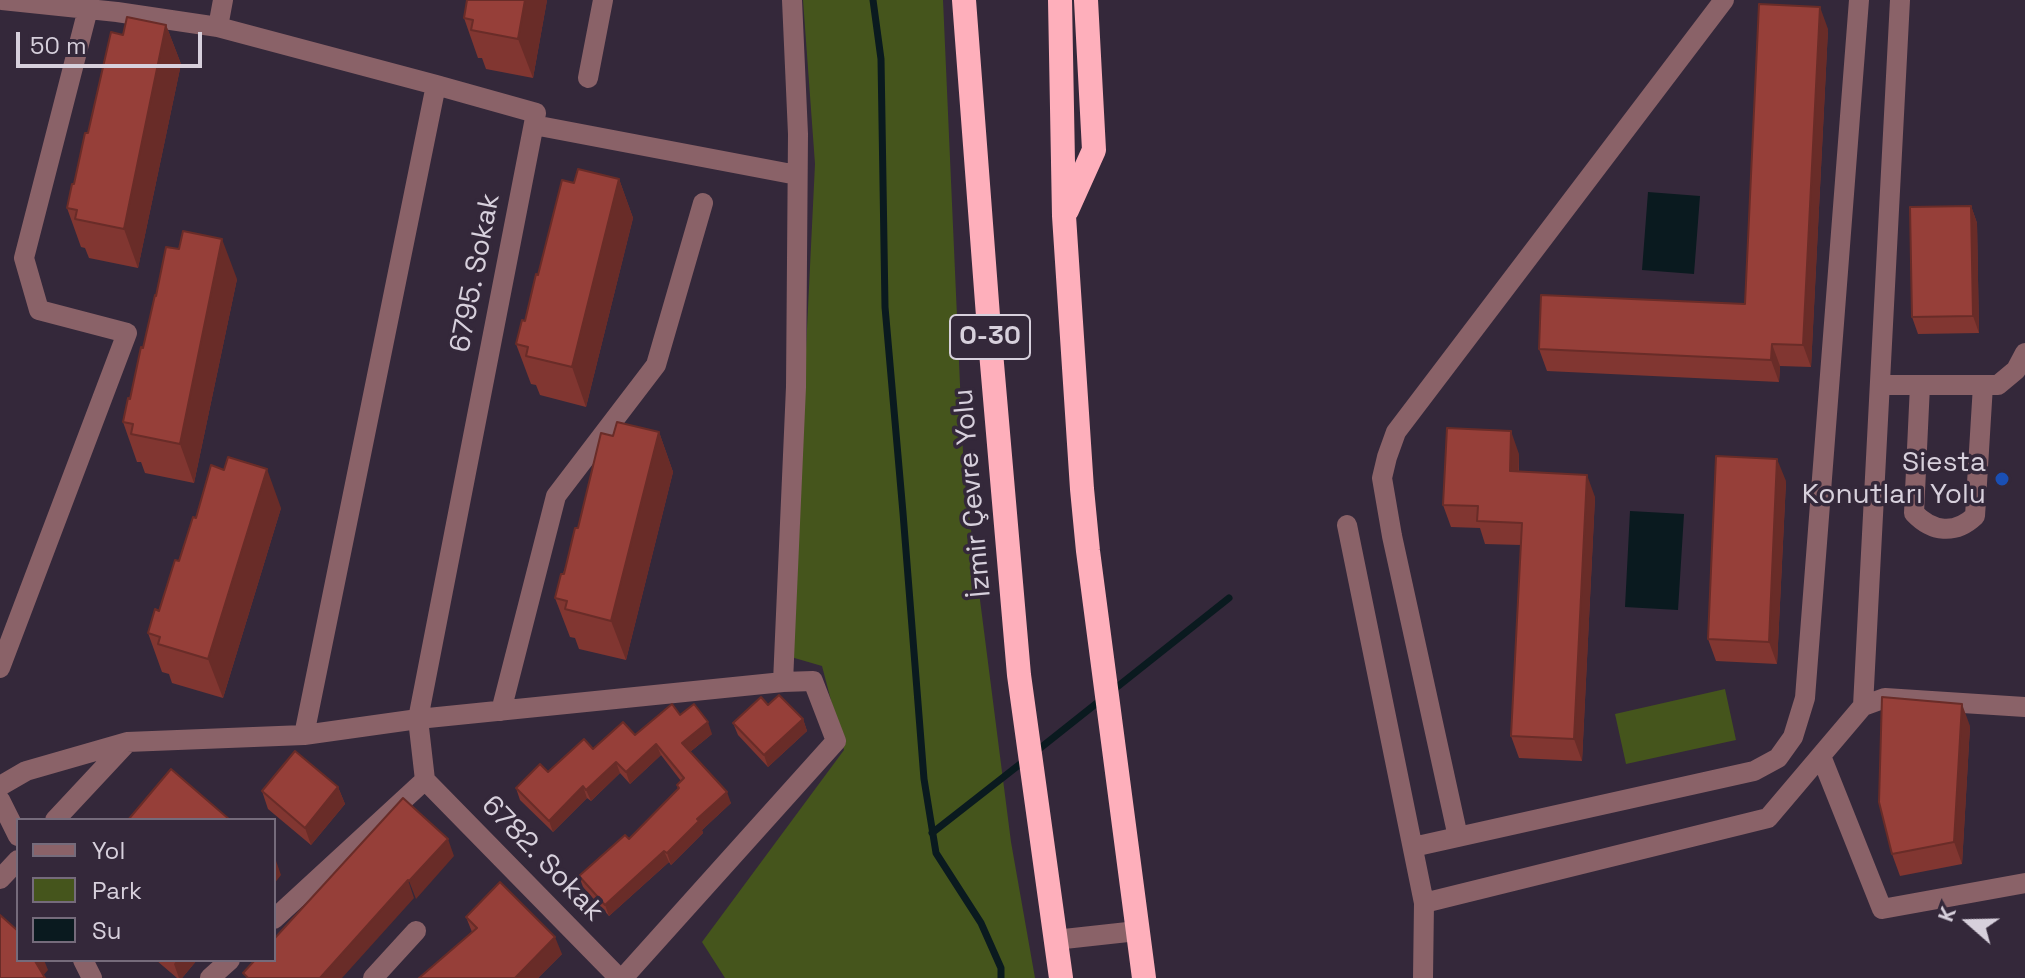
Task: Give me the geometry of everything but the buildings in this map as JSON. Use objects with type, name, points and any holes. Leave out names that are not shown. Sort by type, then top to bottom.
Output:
[{"type":"highway","name":"İzmir Çevre Yolu","points":[[964,0],[1019,675],[1061,978]]},
{"type":"highway","name":"O-30","points":[[1060,0],[1064,216],[1082,489],[1144,978]]},
{"type":"highway","points":[[1064,216],[1094,150],[1086,0]]},
{"type":"street","points":[[2,0],[88,9],[118,6],[218,27],[536,113],[534,125],[797,175]]},
{"type":"street","points":[[218,27],[223,0]]},
{"type":"street","points":[[588,78],[603,0]]},
{"type":"street","points":[[783,682],[796,387],[798,134],[792,0]]},
{"type":"street","points":[[1458,837],[1392,536],[1382,478],[1387,457],[1396,432],[1724,0]]},
{"type":"street","points":[[1413,847],[1754,771],[1778,758],[1793,737],[1805,698],[1859,0]]},
{"type":"street","points":[[1863,706],[1900,0]]},
{"type":"street","points":[[0,668],[127,333],[39,310],[24,258],[88,9]]},
{"type":"street","points":[[304,735],[436,85]]},
{"type":"street","name":"6795. Sokak","points":[[425,780],[418,719],[534,125]]},
{"type":"street","points":[[501,711],[556,496],[656,365],[703,203]]},
{"type":"street","points":[[1880,385],[1998,385],[2016,370],[2025,353]]},
{"type":"street","points":[[1920,385],[1914,513],[1922,521],[1942,530],[1960,527],[1975,516],[1983,385]]},
{"type":"street","points":[[1347,525],[1424,903],[1423,978]]},
{"type":"street","points":[[0,786],[26,771],[127,742],[304,735],[418,719],[813,681],[836,741],[621,978]]},
{"type":"street","points":[[1424,903],[1768,818],[1863,706],[1885,698],[2025,707]]},
{"type":"street","points":[[57,818],[127,742]]},
{"type":"street","points":[[1821,756],[1882,909],[2025,883]]},
{"type":"street","points":[[276,917],[425,780]]},
{"type":"street","name":"6782. Sokak","points":[[425,780],[621,978]]},
{"type":"street","points":[[0,800],[16,832]]},
{"type":"street","points":[[0,879],[16,862]]},
{"type":"street","points":[[373,978],[416,931]]},
{"type":"street","points":[[1055,940],[1137,931]]},
{"type":"street","points":[[210,978],[228,962]]},
{"type":"green space","points":[[803,0],[943,0],[964,475],[1011,842],[1035,978],[725,978],[702,942],[844,750],[822,666],[791,657],[815,164]]},
{"type":"green space","points":[[1725,689],[1736,740],[1626,764],[1615,714]]},
{"type":"water","points":[[1648,192],[1700,196],[1694,274],[1642,270]]},
{"type":"water","points":[[1630,511],[1684,514],[1678,610],[1625,607]]},
{"type":"waterway","points":[[873,0],[881,59],[885,307],[924,779],[936,853],[981,923],[1001,968],[1001,978]]},
{"type":"waterway","points":[[1112,691],[1229,598]]},
{"type":"waterway","points":[[1034,753],[1102,699]]},
{"type":"waterway","points":[[932,833],[1024,761]]},
{"type":"place","name":"Siesta Konutları Yolu","points":[[2002,479]]}]
